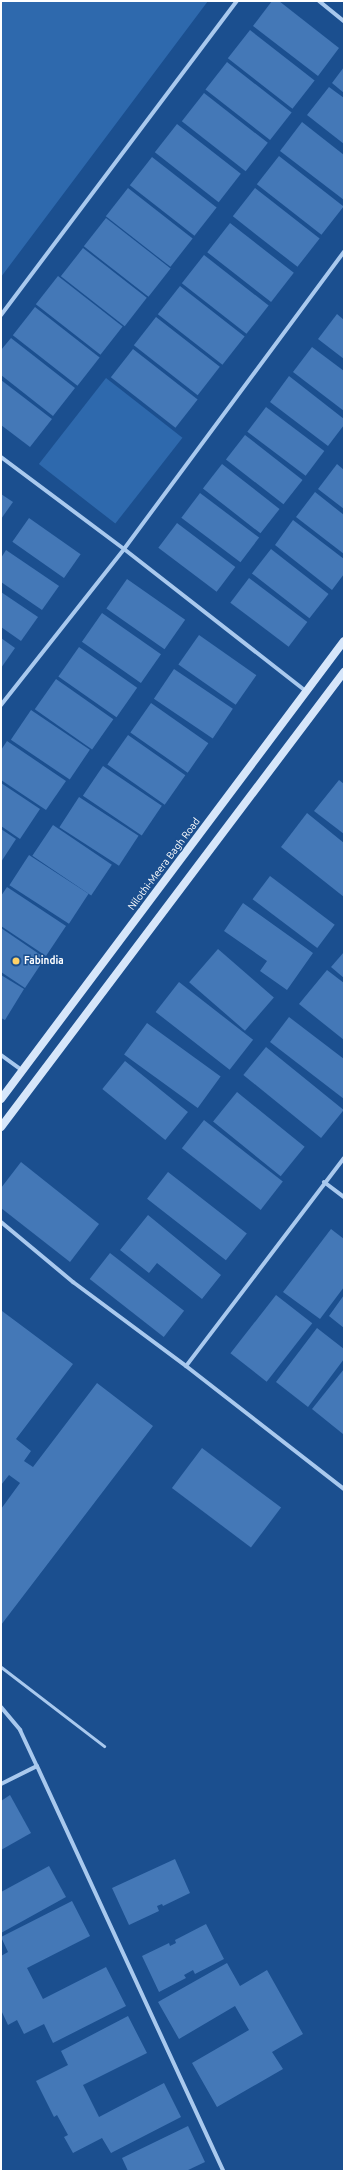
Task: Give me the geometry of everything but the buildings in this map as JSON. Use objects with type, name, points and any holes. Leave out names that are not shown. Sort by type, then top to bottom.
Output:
[{"type":"street","points":[[1,315],[237,1]]},
{"type":"street","points":[[319,1],[344,22]]},
{"type":"street","points":[[1,705],[124,549],[344,252]]},
{"type":"street","points":[[1,457],[124,549],[306,691]]},
{"type":"street","name":"Nilothi-Meera Bagh Road","points":[[1,1099],[344,641]]},
{"type":"street","points":[[1,1127],[344,672]]},
{"type":"street","points":[[1,1055],[23,1071]]},
{"type":"street","points":[[186,1366],[324,1182],[344,1158]]},
{"type":"street","points":[[324,1182],[344,1197]]},
{"type":"street","points":[[1,1222],[73,1282],[186,1366],[344,1489]]},
{"type":"street","points":[[1,1707],[20,1730],[222,2171]]},
{"type":"street","points":[[1,1784],[37,1766]]},
{"type":"lane","points":[[1,1667],[104,1746]]},
{"type":"shaded area","points":[[1,1],[208,1],[1,277]]},
{"type":"shaded area","points":[[106,378],[182,438],[115,524],[39,464]]},
{"type":"place","name":"Fabindia","points":[[16,961]]}]
